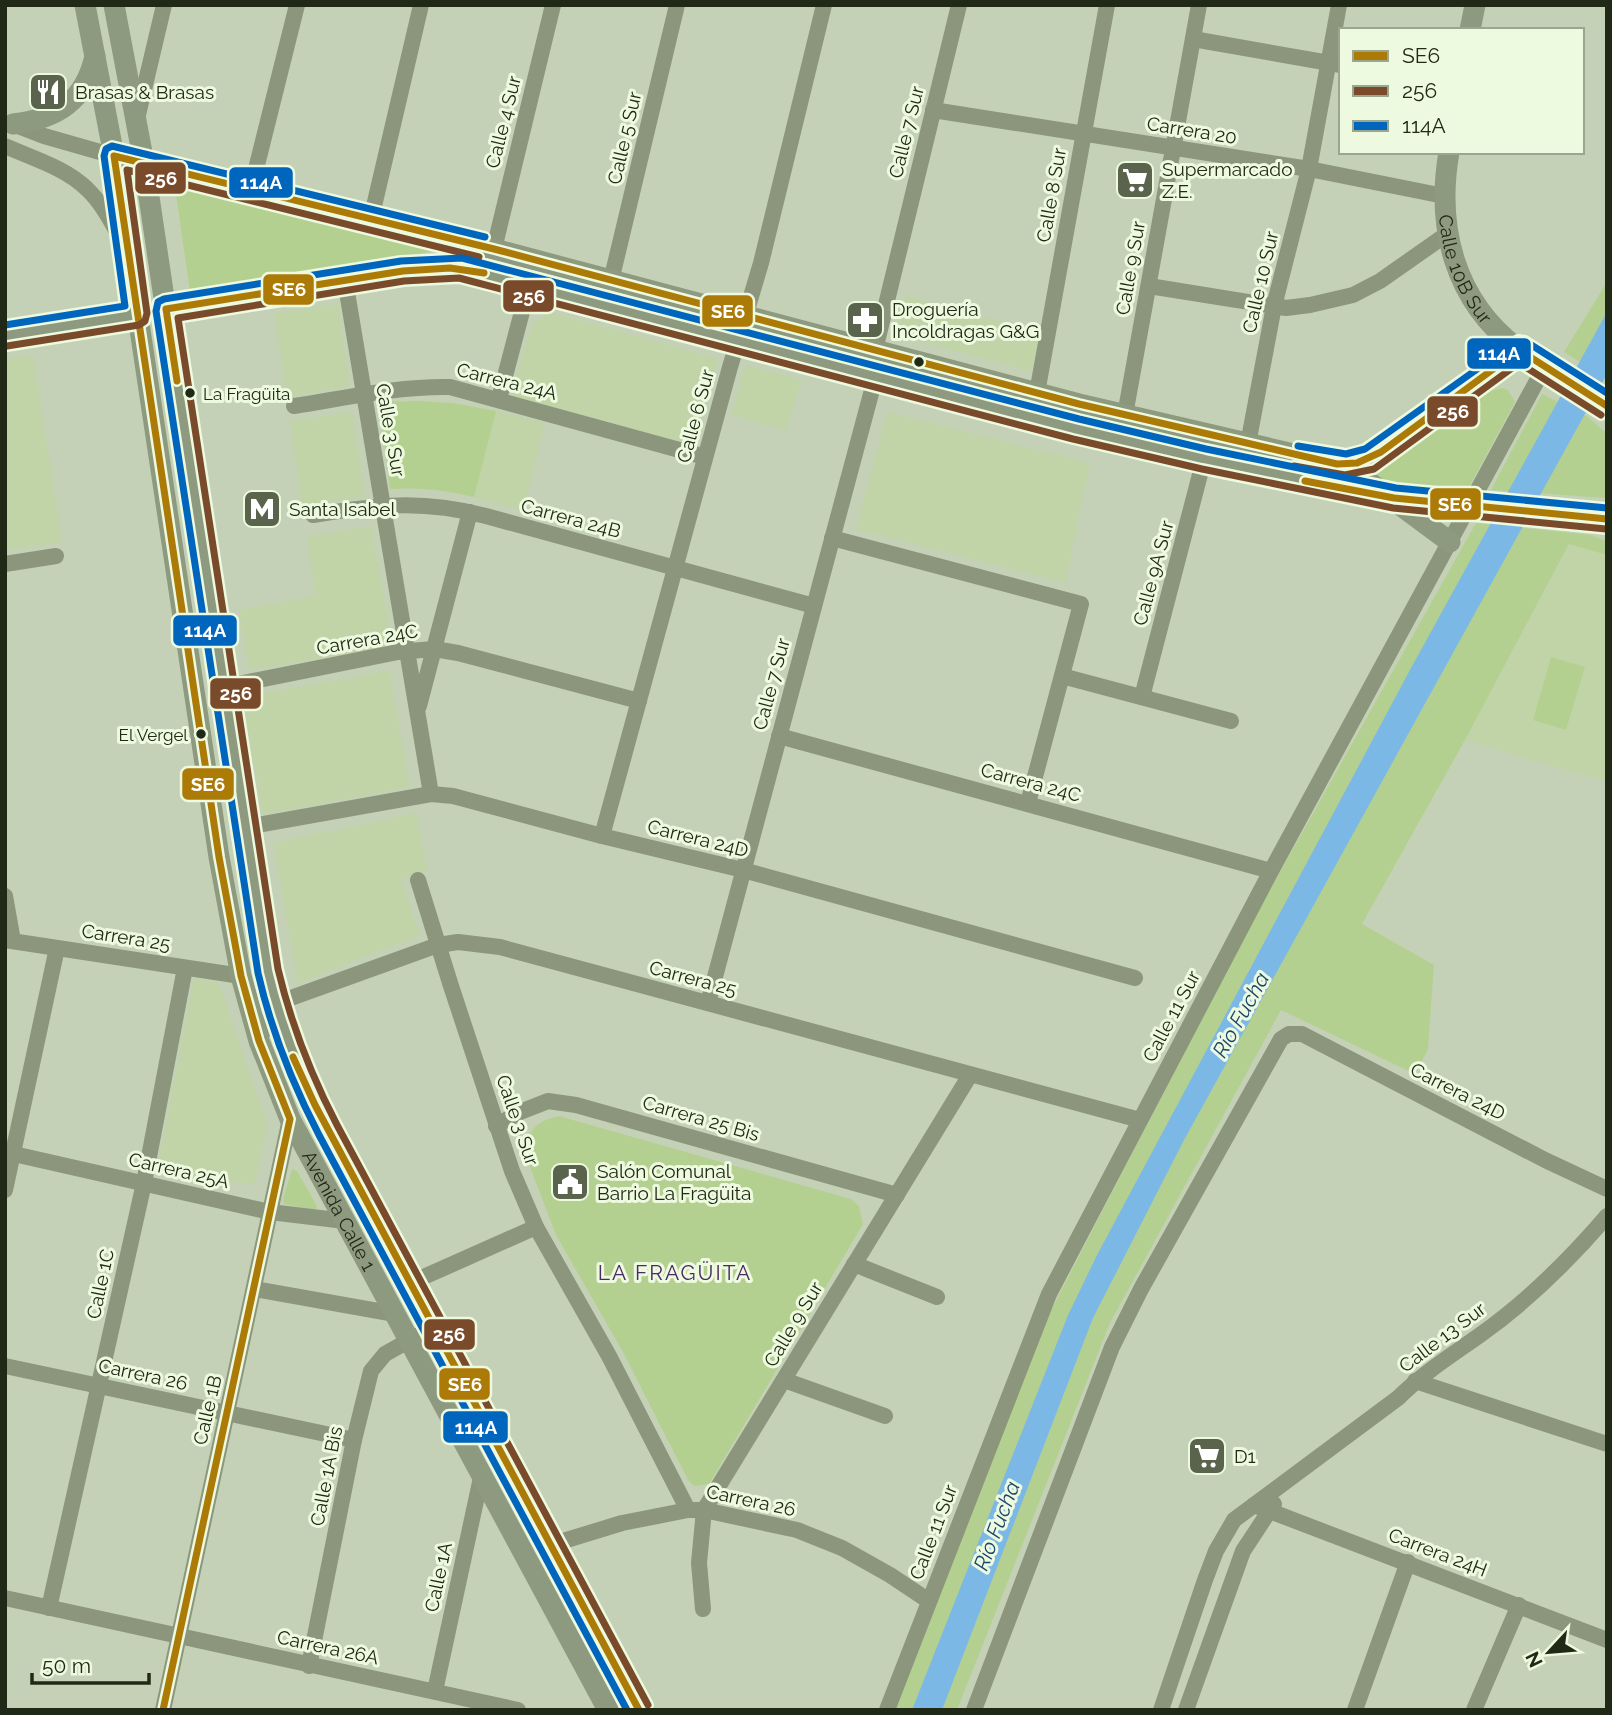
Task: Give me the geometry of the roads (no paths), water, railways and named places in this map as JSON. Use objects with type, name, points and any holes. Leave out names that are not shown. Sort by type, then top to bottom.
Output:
[{"type":"main road","name":"Avenida Calle 1","points":[[85,5],[114,156],[219,857],[241,976],[258,1041],[290,1119],[608,1710]]},
{"type":"main road","name":"Avenida Calle 1","points":[[114,5],[144,163],[223,687],[268,971],[277,1008],[302,1078],[639,1710]]},
{"type":"main road","points":[[1470,28],[1475,5]]},
{"type":"main road","points":[[9,122],[40,120],[65,107],[85,83],[95,54]]},
{"type":"main road","name":"Calle 10B Sur","points":[[1449,154],[1444,196],[1447,234],[1457,268],[1473,299],[1494,327],[1518,350],[1603,403]]},
{"type":"main road","points":[[114,156],[494,249],[1037,393],[1346,465],[1450,542]]},
{"type":"main road","points":[[166,309],[402,271],[450,268],[472,271],[1076,429],[1204,459],[1394,498],[1607,519]]},
{"type":"main road","points":[[5,336],[137,315]]},
{"type":"main road","points":[[1346,465],[1370,459],[1381,452],[1518,350]]},
{"type":"street","points":[[136,121],[163,5]]},
{"type":"street","points":[[251,190],[297,5]]},
{"type":"street","points":[[371,219],[421,5]]},
{"type":"street","name":"Calle 4 Sur","points":[[494,249],[553,5]]},
{"type":"street","name":"Calle 5 Sur","points":[[611,281],[677,5]]},
{"type":"street","name":"Calle 6 Sur","points":[[602,836],[761,263],[824,5]]},
{"type":"street","name":"Calle 7 Sur","points":[[875,350],[959,5]]},
{"type":"street","name":"Calle 8 Sur","points":[[1037,393],[1107,5]]},
{"type":"street","name":"Calle 9 Sur","points":[[1125,415],[1199,5]]},
{"type":"street","name":"Calle 10 Sur","points":[[1248,444],[1274,306],[1334,64],[1339,5]]},
{"type":"street","points":[[1193,39],[1334,64]]},
{"type":"street","name":"Carrera 20","points":[[933,110],[1309,169],[1444,196]]},
{"type":"street","points":[[9,122],[44,136],[114,156]]},
{"type":"street","points":[[5,146],[82,184],[101,206],[128,252]]},
{"type":"street","points":[[1149,286],[1286,308],[1310,305],[1353,295],[1380,281],[1447,234]]},
{"type":"street","name":"Calle 3 Sur","points":[[345,280],[431,794]]},
{"type":"street","points":[[499,399],[529,285]]},
{"type":"street","name":"Calle 11 Sur","points":[[887,1710],[1049,1294],[1270,871],[1450,542],[1479,506],[1545,366]]},
{"type":"street","name":"Calle 7 Sur","points":[[708,1003],[876,375]]},
{"type":"street","name":"Carrera 24A","points":[[294,406],[420,387],[450,387],[705,457]]},
{"type":"street","name":"Calle 9A Sur","points":[[1142,697],[1204,459]]},
{"type":"street","name":"Carrera 24B","points":[[313,515],[383,505],[412,504],[470,512],[814,606]]},
{"type":"street","points":[[418,712],[470,512]]},
{"type":"street","points":[[832,538],[1081,604],[1028,803]]},
{"type":"street","points":[[5,564],[56,556]]},
{"type":"street","name":"Carrera 24C","points":[[223,687],[408,651],[434,649],[639,701]]},
{"type":"street","points":[[1062,676],[1231,721]]},
{"type":"street","name":"Carrera 24C","points":[[779,736],[1270,871]]},
{"type":"street","name":"Carrera 24D","points":[[246,827],[431,794],[453,796],[743,870],[1135,978]]},
{"type":"street","name":"Calle 3 Sur","points":[[418,880],[496,1126],[536,1227],[696,1510]]},
{"type":"street","points":[[5,896],[9,940]]},
{"type":"street","name":"Carrera 25","points":[[9,940],[241,976]]},
{"type":"street","name":"Carrera 25","points":[[277,1008],[288,999],[438,945],[458,942],[500,947],[1140,1120]]},
{"type":"street","points":[[5,1189],[9,1153],[57,948]]},
{"type":"street","name":"Calle 1C","points":[[49,1608],[144,1183],[185,968]]},
{"type":"street","points":[[258,1041],[264,1026],[277,1008]]},
{"type":"street","name":"Carrera 24D","points":[[974,1710],[1112,1347],[1141,1289],[1281,1040],[1289,1034],[1302,1034],[1545,1160],[1607,1189]]},
{"type":"street","name":"Calle 9 Sur","points":[[703,1609],[696,1510],[784,1380],[970,1075]]},
{"type":"street","name":"Carrera 25 Bis","points":[[496,1126],[520,1112],[548,1101],[576,1105],[897,1195]]},
{"type":"street","name":"Calle 1B","points":[[163,1710],[290,1119]]},
{"type":"street","name":"Carrera 25A","points":[[9,1153],[271,1212],[345,1221]]},
{"type":"street","name":"Calle 13 Sur","points":[[1161,1710],[1216,1551],[1234,1520],[1261,1508],[1292,1479],[1398,1398],[1415,1381],[1480,1336],[1560,1266],[1607,1216]]},
{"type":"street","points":[[410,1283],[536,1227]]},
{"type":"street","points":[[854,1264],[937,1297]]},
{"type":"street","points":[[254,1290],[396,1314]]},
{"type":"street","name":"Calle 1A Bis","points":[[309,1666],[354,1440],[371,1371],[386,1354],[433,1327]]},
{"type":"street","name":"Carrera 26","points":[[5,1366],[354,1440]]},
{"type":"street","points":[[784,1380],[886,1416]]},
{"type":"street","points":[[1415,1381],[1607,1444]]},
{"type":"street","name":"Calle 1A","points":[[435,1690],[482,1473]]},
{"type":"street","name":"Calle 13 Sur","points":[[1186,1710],[1233,1574],[1261,1508]]},
{"type":"street","name":"Carrera 24H","points":[[1261,1508],[1607,1640]]},
{"type":"street","name":"Carrera 26","points":[[550,1545],[622,1523],[696,1510],[797,1530],[842,1548],[929,1601]]},
{"type":"street","points":[[1355,1710],[1408,1562]]},
{"type":"street","name":"Carrera 26A","points":[[5,1598],[518,1710]]},
{"type":"street","points":[[1475,1710],[1519,1605]]},
{"type":"water","name":"Río Fucha","points":[[1607,312],[1607,374],[1184,1140],[1093,1318],[942,1710],[912,1710],[1068,1315],[1097,1255],[1411,668]]},
{"type":"place","name":"Brasas & Brasas","points":[[48,92]]},
{"type":"place","name":"Supermarcado Z.E.","points":[[1135,180]]},
{"type":"place","name":"Droguería Incoldragas G&G","points":[[865,320]]},
{"type":"place","name":"La Fragüita","points":[[190,393]]},
{"type":"place","name":"Santa Isabel","points":[[262,509]]},
{"type":"place","name":"El Vergel","points":[[201,734]]},
{"type":"place","name":"Salón Comunal Barrio La Fragüita","points":[[570,1182]]},
{"type":"place","name":"D1","points":[[1207,1456]]},
{"type":"district","name":"LA FRAGÜITA","points":[[675,1273]]}]
